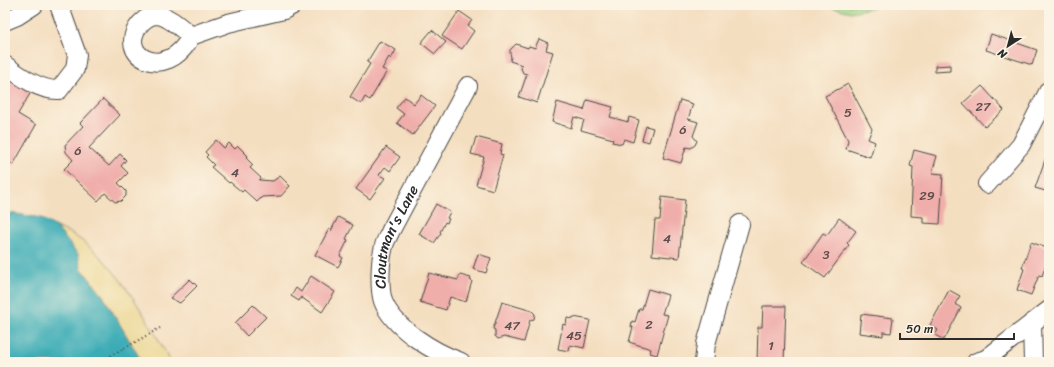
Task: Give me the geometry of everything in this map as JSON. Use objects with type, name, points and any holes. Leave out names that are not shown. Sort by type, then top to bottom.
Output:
[{"type":"street","points":[[5,21],[17,16],[34,5]]},
{"type":"street","points":[[5,64],[18,74],[49,91],[59,90],[75,69],[77,54],[59,5]]},
{"type":"street","points":[[191,36],[228,24],[284,10],[293,5]]},
{"type":"street","name":"Cloutman's Lane","points":[[461,362],[446,357],[411,335],[392,316],[383,300],[381,275],[384,246],[391,230],[468,86]]},
{"type":"street","points":[[987,184],[1021,145],[1049,90]]},
{"type":"street","points":[[704,362],[706,344],[740,224]]},
{"type":"street","points":[[976,362],[986,359],[1049,310]]},
{"type":"street","points":[[1032,323],[1034,362]]},
{"type":"path","points":[[100,362],[160,328]]},
{"type":"green space","points":[[823,5],[886,5],[851,12]]},
{"type":"sand","points":[[56,227],[73,235],[90,247],[118,276],[141,310],[171,362],[142,362],[103,296],[81,268],[77,254]]},
{"type":"water","points":[[5,212],[41,218],[56,227],[78,254],[81,268],[103,296],[142,362],[5,362]]},
{"type":"building","points":[[459,11],[472,20],[468,26],[474,31],[462,49],[442,36]]},
{"type":"building","points":[[432,30],[446,42],[435,54],[421,43]]},
{"type":"building","points":[[991,34],[1037,50],[1032,65],[986,50]]},
{"type":"building","points":[[539,39],[548,43],[546,50],[553,52],[537,103],[519,97],[527,74],[523,73],[521,68],[522,65],[510,61],[510,50],[516,44],[528,48],[529,46],[535,48]]},
{"type":"building","points":[[380,41],[396,50],[391,59],[389,57],[382,69],[387,71],[370,100],[365,97],[361,104],[350,97],[370,64],[367,62]]},
{"type":"building","points":[[950,65],[950,71],[935,72],[935,66]]},
{"type":"building","points":[[12,81],[31,92],[18,114],[36,125],[13,165],[5,160],[5,93]]},
{"type":"building","points":[[848,84],[872,129],[868,139],[875,142],[870,157],[846,149],[848,140],[825,96]]},
{"type":"building","points":[[982,86],[1004,110],[985,127],[963,103]]},
{"type":"building","points":[[421,95],[435,106],[413,135],[397,123],[404,114],[396,108],[405,97],[414,104]]},
{"type":"building","points":[[103,99],[120,115],[89,148],[109,166],[120,154],[126,160],[121,166],[128,173],[118,183],[126,191],[126,196],[121,201],[115,202],[105,193],[98,201],[64,169],[73,160],[66,152],[65,145],[83,126],[80,123]]},
{"type":"building","points":[[587,100],[613,107],[610,117],[628,122],[629,117],[639,120],[633,142],[624,139],[622,144],[612,142],[613,139],[581,130],[584,120],[574,117],[571,128],[552,122],[557,102],[584,110]]},
{"type":"building","points":[[680,100],[693,104],[688,119],[698,122],[693,136],[697,141],[691,148],[686,147],[681,163],[663,158]]},
{"type":"building","points":[[646,126],[653,128],[649,142],[642,140]]},
{"type":"building","points":[[476,137],[502,144],[500,154],[503,155],[493,190],[476,185],[484,157],[471,154]]},
{"type":"building","points":[[216,140],[224,148],[229,143],[235,149],[238,146],[248,156],[246,158],[253,165],[250,168],[261,178],[259,180],[273,181],[280,176],[290,186],[281,196],[262,197],[257,202],[244,190],[242,192],[230,182],[229,183],[211,167],[214,165],[206,157],[208,155],[205,152]]},
{"type":"building","points":[[386,147],[400,157],[390,171],[385,167],[379,175],[385,178],[370,199],[356,189]]},
{"type":"building","points":[[914,150],[937,156],[932,173],[943,174],[940,224],[923,223],[923,217],[911,216],[913,167],[910,166]]},
{"type":"building","points":[[1046,157],[1049,157],[1049,192],[1035,188]]},
{"type":"building","points":[[662,197],[685,200],[679,258],[652,255],[655,220],[660,220]]},
{"type":"building","points":[[436,204],[450,212],[447,218],[449,219],[447,223],[445,222],[440,232],[441,233],[434,243],[419,234]]},
{"type":"building","points":[[338,217],[353,225],[346,239],[348,240],[340,256],[343,258],[338,267],[315,255],[329,229],[331,231]]},
{"type":"building","points":[[839,218],[856,231],[847,243],[849,245],[825,278],[803,262],[823,233],[827,235]]},
{"type":"building","points":[[1031,242],[1049,249],[1049,256],[1042,276],[1039,275],[1031,295],[1017,290],[1024,269],[1022,268]]},
{"type":"building","points":[[478,254],[491,258],[486,273],[473,269]]},
{"type":"building","points":[[429,273],[458,280],[460,275],[471,278],[470,280],[472,281],[466,302],[450,297],[446,310],[420,302]]},
{"type":"building","points":[[311,276],[335,292],[322,312],[301,297],[299,301],[291,296],[296,288],[301,292]]},
{"type":"building","points":[[190,279],[197,286],[180,303],[170,298]]},
{"type":"building","points":[[648,289],[668,295],[662,314],[668,315],[657,355],[650,353],[651,349],[629,342],[633,327],[631,327],[632,321],[635,322],[639,309],[642,309]]},
{"type":"building","points":[[949,290],[960,296],[955,304],[961,308],[944,340],[935,335],[938,330],[930,325]]},
{"type":"building","points":[[502,302],[532,311],[535,314],[534,319],[530,320],[524,342],[504,337],[498,339],[495,336],[495,330],[493,329]]},
{"type":"building","points":[[253,305],[266,317],[247,336],[235,323]]},
{"type":"building","points":[[763,306],[786,306],[784,362],[757,362],[758,327],[762,327]]},
{"type":"building","points":[[861,314],[893,318],[891,333],[883,332],[883,336],[859,333]]},
{"type":"building","points":[[573,317],[590,320],[584,348],[570,345],[569,351],[558,349],[563,324],[566,325],[567,318],[572,319]]}]
